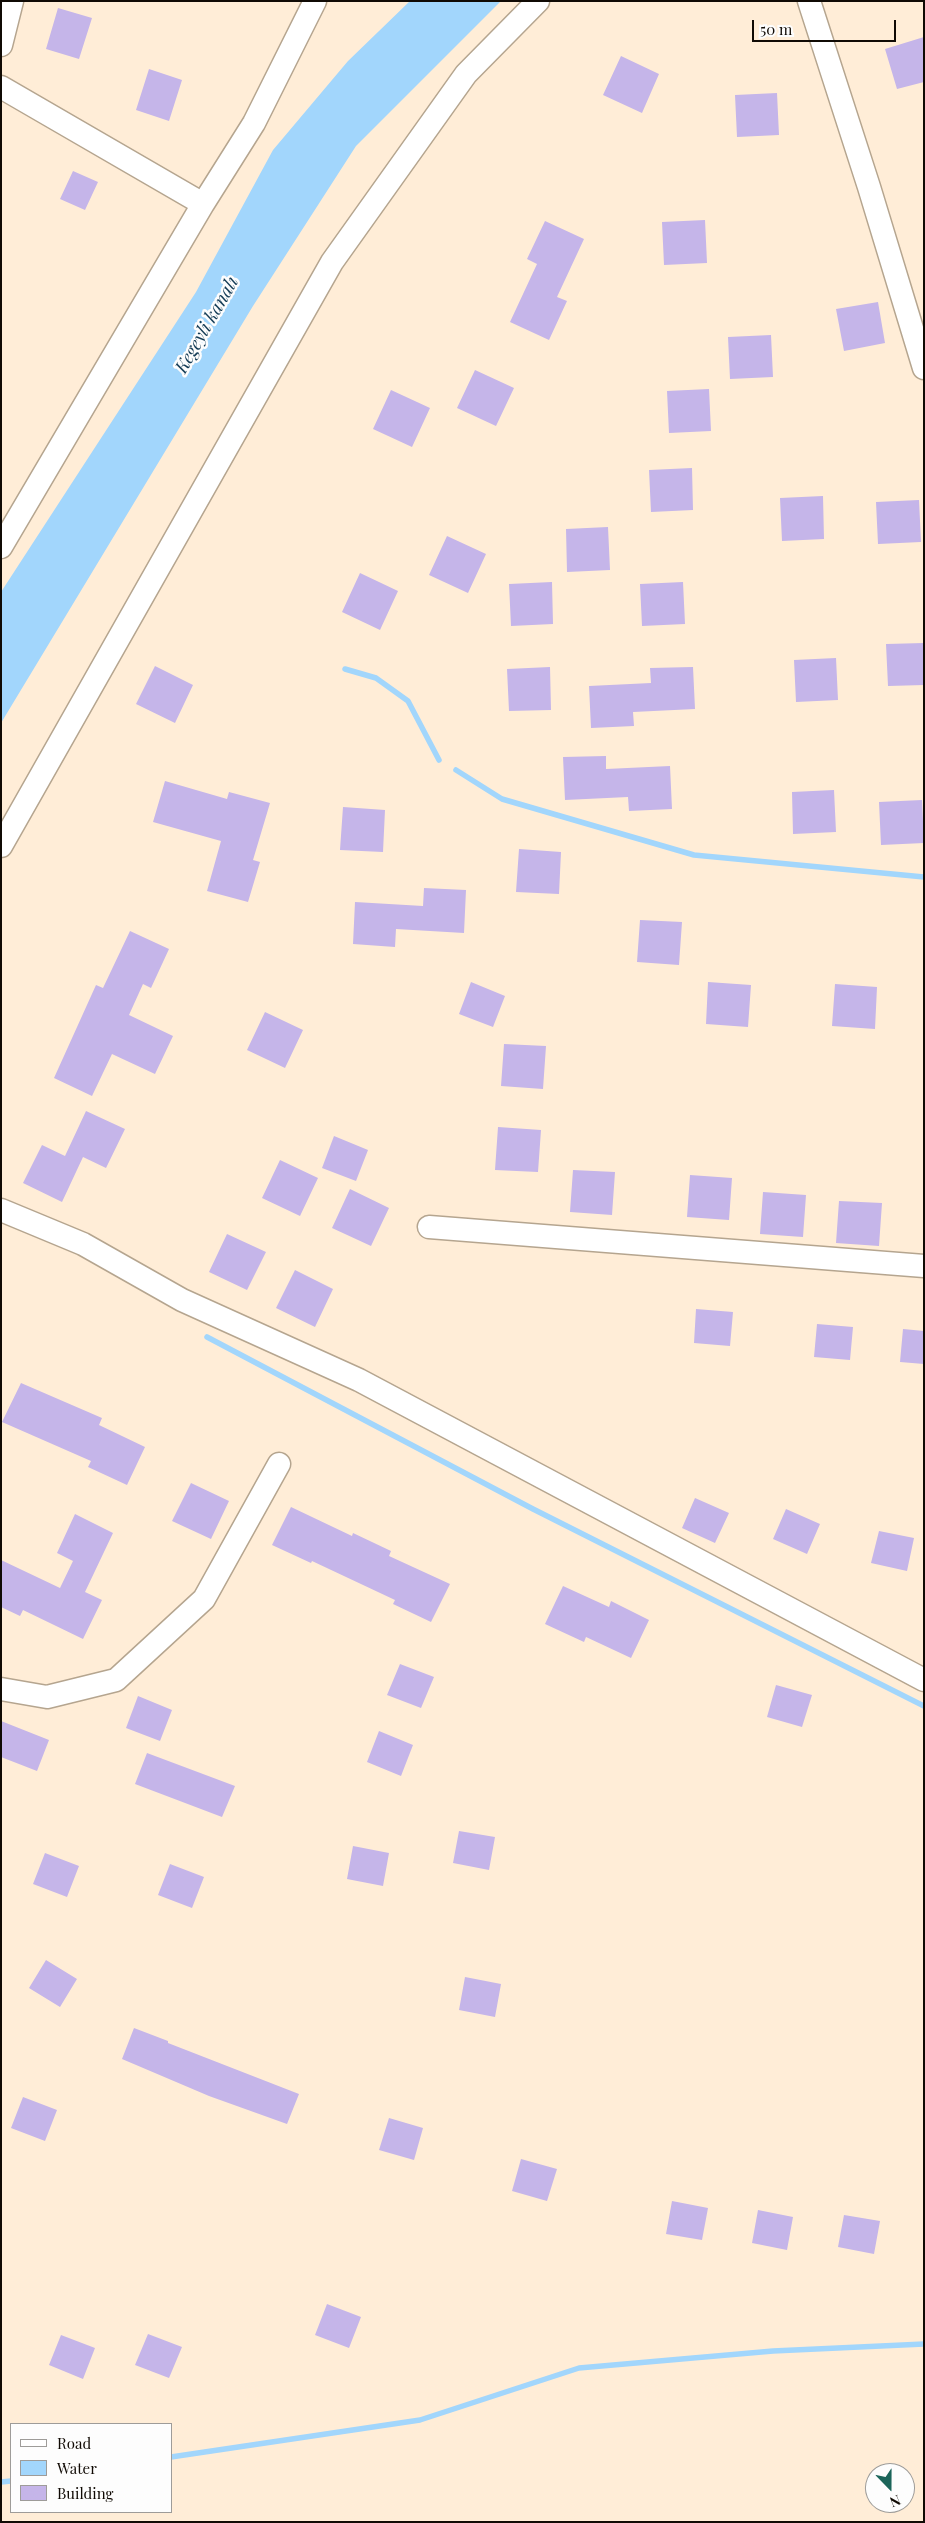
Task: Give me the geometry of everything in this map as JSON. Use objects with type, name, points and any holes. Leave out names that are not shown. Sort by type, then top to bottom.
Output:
[{"type":"street","points":[[1,45],[12,1]]},
{"type":"street","points":[[1,547],[203,204],[254,123],[315,1]]},
{"type":"street","points":[[1,846],[332,262],[466,74],[538,1]]},
{"type":"street","points":[[809,1],[869,187],[924,368]]},
{"type":"street","points":[[1,87],[203,204]]},
{"type":"street","points":[[1,1210],[83,1244],[182,1300],[359,1380],[924,1680]]},
{"type":"street","points":[[429,1226],[924,1266]]},
{"type":"street","points":[[1,1689],[47,1697],[116,1680],[204,1600],[279,1464]]},
{"type":"water","name":"Kegeyli kanalı","points":[[410,1],[501,1],[356,146],[253,306],[1,723],[1,592],[196,292],[273,150],[348,61]]},
{"type":"building","points":[[58,8],[92,18],[79,59],[46,49]]},
{"type":"building","points":[[924,37],[924,82],[897,89],[885,49]]},
{"type":"building","points":[[621,56],[659,74],[642,113],[603,95]]},
{"type":"building","points":[[149,69],[182,80],[169,121],[136,110]]},
{"type":"building","points":[[777,93],[779,135],[737,137],[735,95]]},
{"type":"building","points":[[73,171],[98,182],[85,210],[60,199]]},
{"type":"building","points":[[705,220],[707,263],[664,265],[662,222]]},
{"type":"building","points":[[545,221],[584,239],[557,297],[567,301],[549,340],[510,322],[537,264],[527,259]]},
{"type":"building","points":[[878,302],[885,343],[844,351],[836,309]]},
{"type":"building","points":[[771,335],[773,377],[730,379],[728,337]]},
{"type":"building","points":[[475,370],[514,388],[496,426],[457,408]]},
{"type":"building","points":[[709,389],[711,431],[669,433],[667,391]]},
{"type":"building","points":[[391,390],[430,408],[412,447],[373,429]]},
{"type":"building","points":[[692,468],[693,510],[651,512],[649,470]]},
{"type":"building","points":[[823,496],[824,539],[782,541],[780,498]]},
{"type":"building","points":[[919,500],[921,542],[878,544],[876,502]]},
{"type":"building","points":[[608,527],[610,570],[567,572],[566,529]]},
{"type":"building","points":[[447,536],[486,554],[468,593],[429,575]]},
{"type":"building","points":[[360,573],[398,591],[380,630],[342,612]]},
{"type":"building","points":[[552,582],[553,624],[511,626],[509,584]]},
{"type":"building","points":[[683,582],[685,624],[642,626],[640,584]]},
{"type":"building","points":[[924,643],[924,685],[888,686],[886,644]]},
{"type":"building","points":[[836,658],[838,700],[796,702],[794,660]]},
{"type":"building","points":[[155,666],[193,685],[175,723],[136,704]]},
{"type":"building","points":[[550,667],[551,710],[509,711],[507,669]]},
{"type":"building","points":[[693,667],[695,709],[633,712],[634,726],[591,728],[589,686],[651,683],[650,668]]},
{"type":"building","points":[[606,756],[606,769],[670,766],[672,809],[629,811],[628,797],[565,800],[563,757]]},
{"type":"building","points":[[165,781],[227,799],[229,792],[270,803],[253,860],[260,862],[248,902],[207,891],[221,841],[153,822]]},
{"type":"building","points":[[834,790],[836,832],[793,834],[792,792]]},
{"type":"building","points":[[922,800],[924,843],[881,845],[879,802]]},
{"type":"building","points":[[343,807],[385,810],[383,852],[340,850]]},
{"type":"building","points":[[519,849],[561,852],[559,894],[516,892]]},
{"type":"building","points":[[424,888],[466,890],[464,933],[396,929],[395,947],[353,944],[355,902],[423,906]]},
{"type":"building","points":[[640,920],[682,922],[679,965],[637,962]]},
{"type":"building","points":[[130,931],[169,949],[151,988],[143,984],[129,1015],[173,1036],[155,1074],[112,1054],[92,1096],[54,1078],[96,985],[103,988]]},
{"type":"building","points":[[471,982],[505,996],[493,1027],[459,1014]]},
{"type":"building","points":[[708,982],[751,985],[748,1027],[706,1024]]},
{"type":"building","points":[[835,984],[877,987],[875,1029],[832,1026]]},
{"type":"building","points":[[265,1012],[303,1030],[285,1068],[247,1050]]},
{"type":"building","points":[[504,1044],[546,1046],[543,1089],[501,1086]]},
{"type":"building","points":[[86,1111],[125,1129],[106,1168],[83,1157],[62,1202],[23,1183],[42,1145],[65,1156]]},
{"type":"building","points":[[498,1127],[541,1130],[538,1172],[495,1170]]},
{"type":"building","points":[[334,1136],[368,1150],[356,1181],[322,1168]]},
{"type":"building","points":[[280,1160],[318,1178],[300,1216],[262,1198]]},
{"type":"building","points":[[573,1170],[615,1172],[612,1215],[570,1212]]},
{"type":"building","points":[[690,1175],[732,1178],[729,1220],[687,1217]]},
{"type":"building","points":[[350,1189],[389,1208],[371,1246],[332,1228]]},
{"type":"building","points":[[763,1192],[806,1195],[803,1237],[760,1234]]},
{"type":"building","points":[[839,1201],[882,1203],[879,1246],[836,1243]]},
{"type":"building","points":[[227,1234],[266,1252],[247,1290],[209,1272]]},
{"type":"building","points":[[295,1270],[333,1289],[315,1327],[276,1308]]},
{"type":"building","points":[[696,1309],[733,1312],[730,1346],[694,1343]]},
{"type":"building","points":[[817,1324],[853,1327],[850,1360],[814,1357]]},
{"type":"building","points":[[903,1329],[924,1331],[924,1364],[900,1362]]},
{"type":"building","points":[[21,1383],[102,1418],[99,1425],[145,1447],[127,1485],[88,1467],[91,1461],[2,1422]]},
{"type":"building","points":[[191,1483],[229,1501],[211,1539],[172,1521]]},
{"type":"building","points":[[695,1498],[729,1513],[715,1543],[682,1528]]},
{"type":"building","points":[[291,1507],[352,1536],[353,1533],[391,1551],[389,1556],[450,1584],[431,1622],[393,1604],[395,1600],[312,1561],[311,1563],[272,1545]]},
{"type":"building","points":[[786,1509],[820,1524],[807,1554],[773,1539]]},
{"type":"building","points":[[75,1514],[113,1533],[85,1592],[102,1600],[83,1639],[23,1610],[20,1616],[1,1607],[1,1560],[60,1588],[73,1561],[57,1553]]},
{"type":"building","points":[[879,1531],[914,1538],[907,1571],[871,1563]]},
{"type":"building","points":[[563,1586],[609,1607],[611,1601],[649,1620],[631,1658],[586,1637],[584,1642],[545,1624]]},
{"type":"building","points":[[400,1664],[434,1677],[421,1708],[387,1695]]},
{"type":"building","points":[[776,1685],[812,1695],[802,1727],[767,1717]]},
{"type":"building","points":[[138,1696],[172,1710],[160,1741],[126,1728]]},
{"type":"building","points":[[1,1721],[49,1740],[37,1771],[1,1757]]},
{"type":"building","points":[[379,1731],[413,1745],[401,1776],[367,1762]]},
{"type":"building","points":[[147,1753],[235,1786],[222,1817],[135,1784]]},
{"type":"building","points":[[459,1831],[495,1837],[489,1870],[453,1863]]},
{"type":"building","points":[[353,1846],[389,1853],[383,1886],[347,1879]]},
{"type":"building","points":[[45,1853],[79,1866],[67,1897],[33,1884]]},
{"type":"building","points":[[170,1864],[204,1877],[192,1908],[158,1895]]},
{"type":"building","points":[[46,1960],[77,1979],[60,2007],[29,1988]]},
{"type":"building","points":[[465,1977],[501,1984],[495,2017],[459,2010]]},
{"type":"building","points":[[134,2028],[299,2094],[287,2124],[209,2096],[122,2059]]},
{"type":"building","points":[[23,2097],[57,2110],[45,2141],[11,2128]]},
{"type":"building","points":[[389,2118],[423,2128],[414,2160],[379,2150]]},
{"type":"building","points":[[521,2159],[557,2169],[547,2201],[512,2191]]},
{"type":"building","points":[[672,2201],[708,2208],[702,2240],[666,2234]]},
{"type":"building","points":[[758,2210],[793,2217],[787,2250],[752,2243]]},
{"type":"building","points":[[844,2215],[880,2221],[874,2254],[838,2247]]},
{"type":"building","points":[[327,2304],[361,2317],[349,2348],[315,2335]]},
{"type":"building","points":[[148,2334],[182,2347],[169,2378],[135,2365]]},
{"type":"building","points":[[61,2335],[95,2348],[83,2379],[49,2365]]},
{"type":"waterway","points":[[345,669],[376,678],[408,701],[439,760]]},
{"type":"waterway","points":[[456,770],[502,799],[694,855],[924,877]]},
{"type":"waterway","points":[[207,1337],[533,1509],[924,1706]]},
{"type":"waterway","points":[[172,2457],[420,2420],[579,2368],[773,2351],[924,2344]]},
{"type":"waterway","points":[[1,2482],[10,2481]]}]
